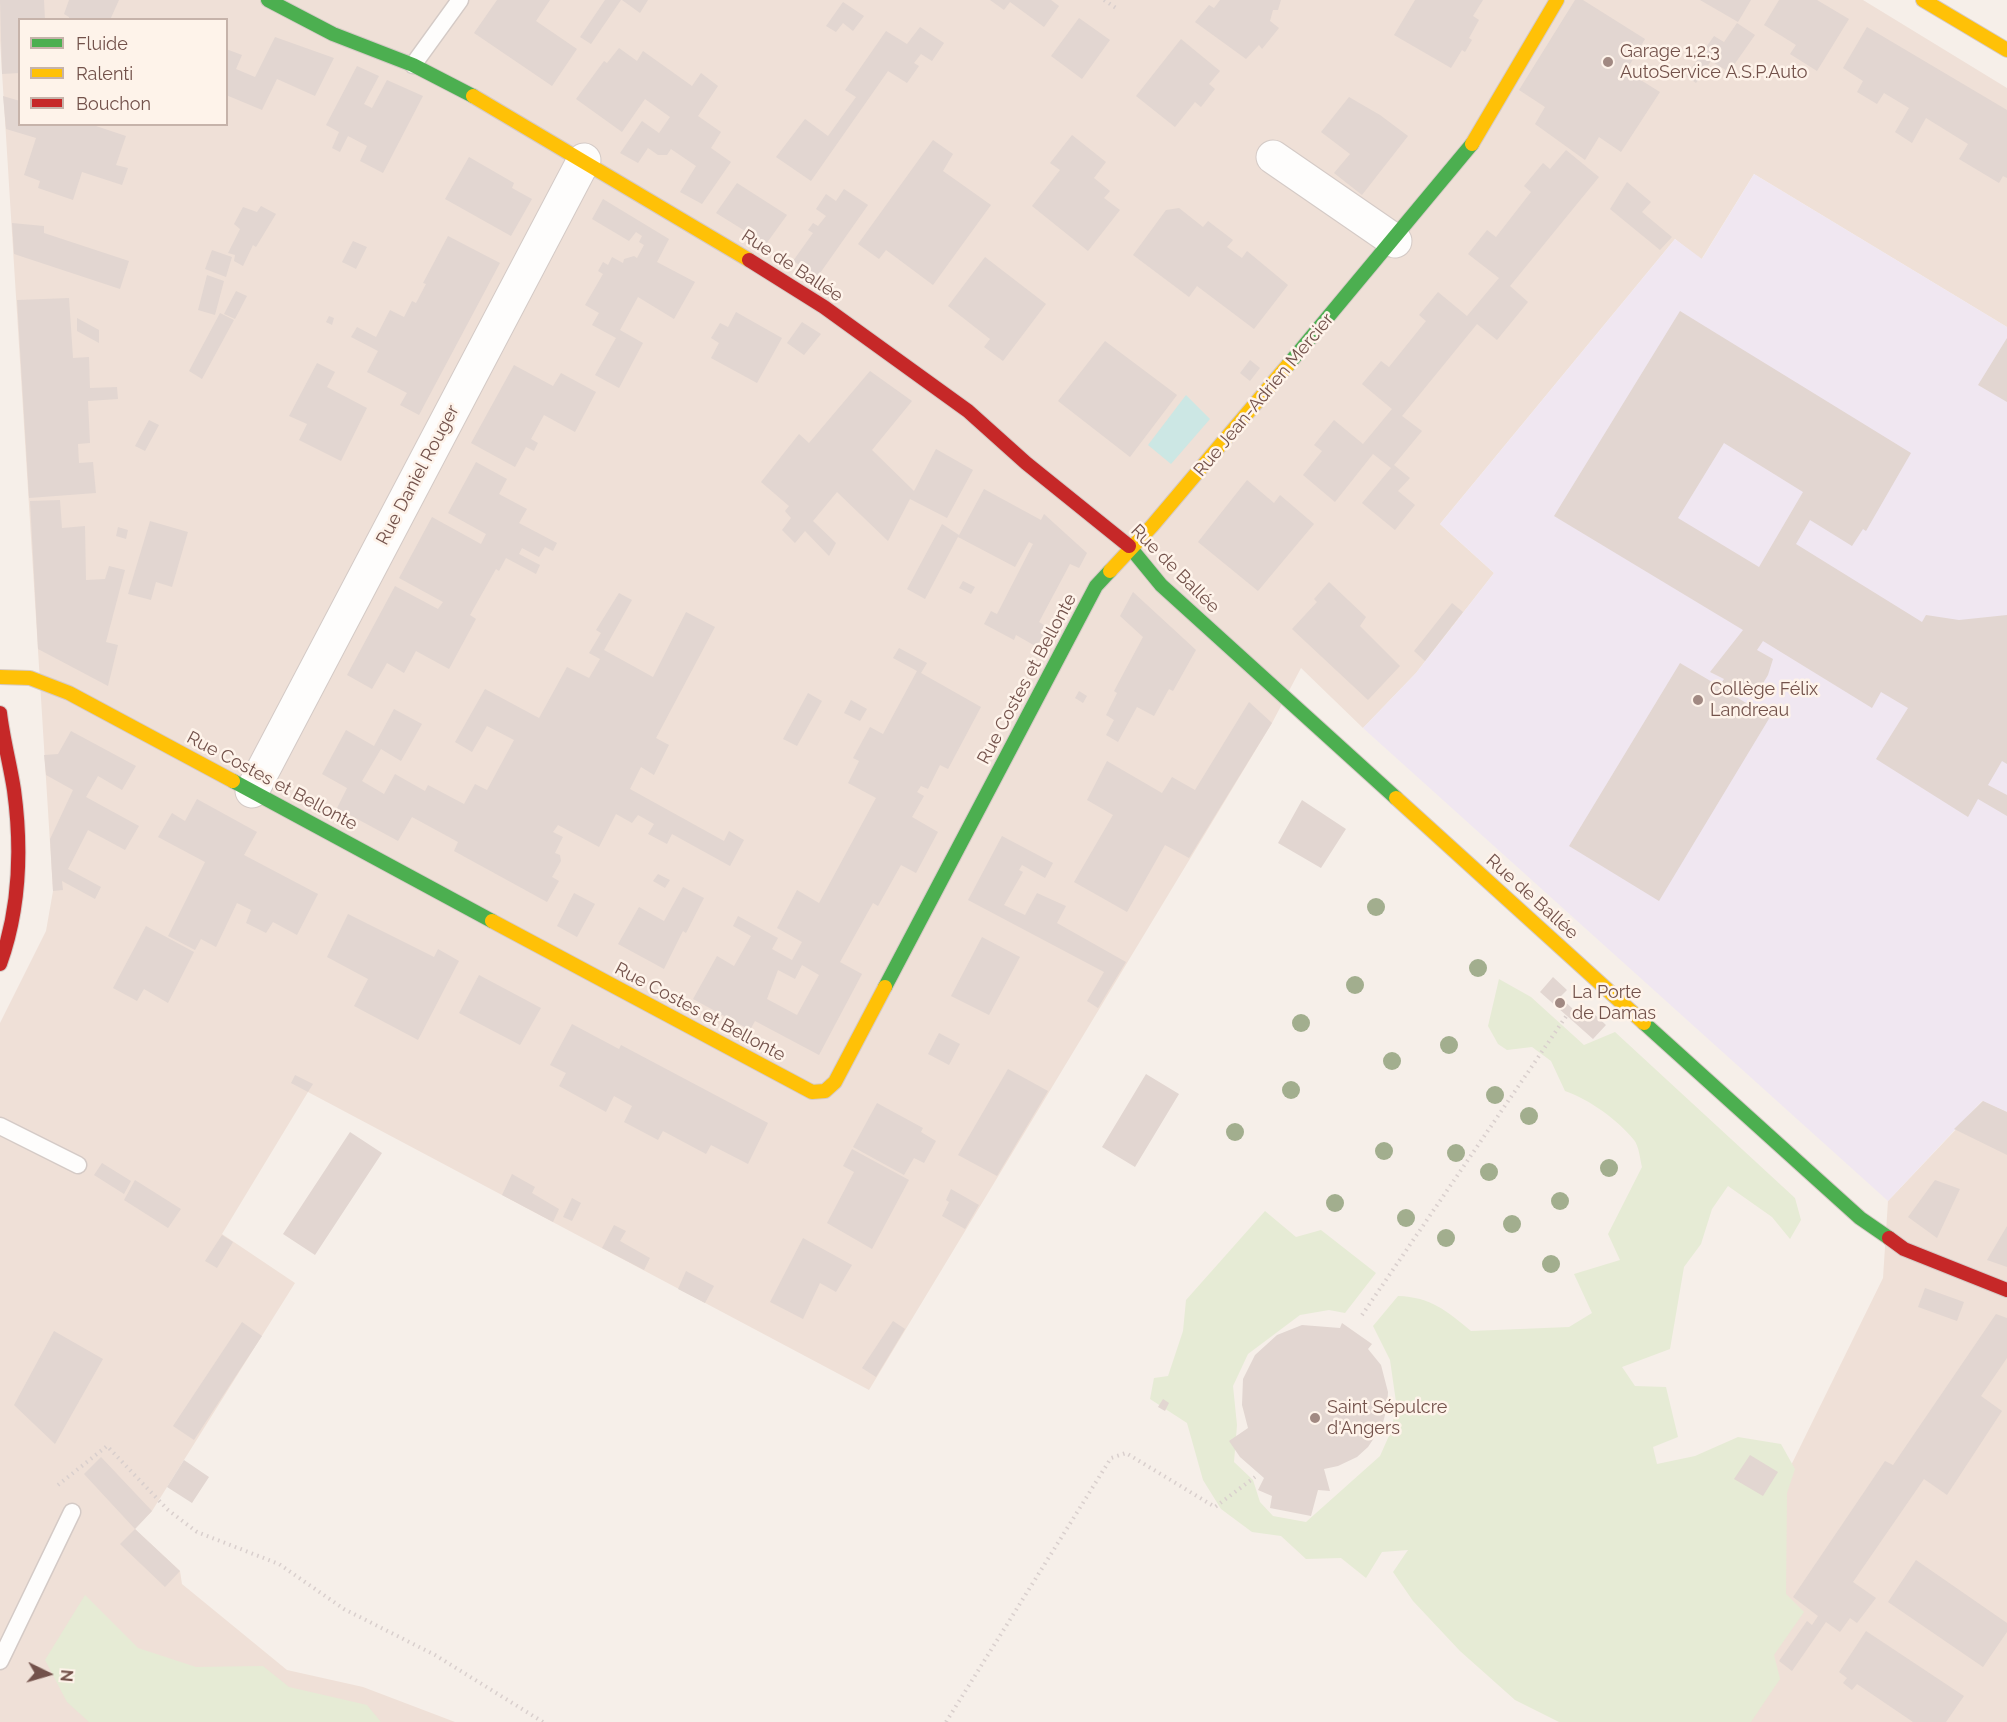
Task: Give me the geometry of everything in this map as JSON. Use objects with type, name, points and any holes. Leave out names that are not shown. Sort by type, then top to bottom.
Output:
[{"type":"street","name":"Rue de Ballée","points":[[268,0],[333,34],[413,64],[584,160],[824,307],[968,411],[1026,463],[1131,547],[1161,585],[1860,1218],[1904,1250],[2007,1290]]},
{"type":"street","name":"Rue Jean-Adrien Mercier","points":[[1131,547],[1152,526],[1466,155],[1557,0]]},
{"type":"street","points":[[1923,0],[2007,50]]},
{"type":"street","points":[[1273,157],[1395,241]]},
{"type":"street","name":"Rue Daniel Rouger","points":[[252,791],[584,160]]},
{"type":"street","name":"Rue Costes et Bellonte","points":[[0,677],[30,678],[59,688],[806,1090],[824,1093],[832,1088],[838,1077],[1096,586],[1131,547]]},
{"type":"street","points":[[0,713],[1,743],[15,799],[18,846],[16,911],[0,964]]},
{"type":"lane","points":[[413,64],[460,0]]},
{"type":"lane","points":[[0,1126],[78,1165]]},
{"type":"lane","points":[[0,1661],[72,1512]]},
{"type":"path","points":[[1104,0],[1116,8]]},
{"type":"path","points":[[1362,1315],[1567,1015]]},
{"type":"path","points":[[72,1512],[48,1492],[107,1446],[168,1510],[197,1532],[279,1564],[344,1609],[435,1655],[543,1722]]},
{"type":"path","points":[[946,1722],[1111,1458],[1126,1453],[1215,1507],[1255,1477]]},
{"type":"shaded area","points":[[0,0],[1863,0],[2007,88],[2007,327],[1754,174],[1701,260],[1675,239],[1440,524],[1494,573],[1416,673],[1363,728],[1301,668],[1272,723],[869,1390],[308,1092],[222,1234],[295,1283],[152,1511],[135,1529],[180,1571],[182,1584],[287,1670],[363,1687],[455,1722],[0,1722],[0,1023],[46,931],[53,891],[0,40]]},
{"type":"shaded area","name":"Collège Félix Landreau","points":[[1754,174],[2007,327],[2007,1112],[1982,1101],[1888,1201],[1363,728],[1416,673],[1494,573],[1440,524],[1675,239],[1702,259]]},
{"type":"shaded area","points":[[1983,1101],[2007,1112],[2007,1722],[1665,1722],[1883,1278],[1888,1201]]},
{"type":"green space","points":[[1499,979],[1531,997],[1584,1045],[1615,1032],[1795,1198],[1801,1220],[1790,1239],[1772,1217],[1728,1186],[1712,1209],[1701,1244],[1684,1267],[1670,1349],[1622,1367],[1635,1386],[1666,1387],[1678,1437],[1653,1447],[1657,1464],[1695,1456],[1738,1437],[1781,1444],[1795,1469],[1787,1493],[1786,1594],[1804,1612],[1774,1655],[1780,1679],[1751,1722],[1559,1722],[1515,1700],[1460,1651],[1413,1601],[1393,1572],[1408,1550],[1382,1552],[1366,1578],[1341,1558],[1306,1559],[1281,1536],[1252,1532],[1221,1509],[1203,1480],[1187,1423],[1150,1399],[1154,1378],[1168,1376],[1183,1331],[1186,1300],[1265,1211],[1296,1237],[1321,1230],[1376,1273],[1345,1313],[1329,1310],[1300,1315],[1248,1354],[1233,1386],[1237,1425],[1234,1462],[1253,1480],[1260,1502],[1273,1516],[1306,1522],[1380,1456],[1392,1429],[1396,1402],[1390,1360],[1373,1326],[1398,1296],[1420,1299],[1438,1306],[1471,1331],[1569,1327],[1592,1313],[1574,1274],[1620,1260],[1608,1234],[1642,1167],[1638,1149],[1634,1140],[1611,1118],[1593,1105],[1565,1091],[1551,1061],[1532,1047],[1507,1050],[1498,1044],[1488,1026]]},
{"type":"green space","points":[[85,1595],[138,1648],[196,1667],[263,1666],[289,1687],[367,1705],[381,1722],[89,1722],[67,1702],[45,1660]]},
{"type":"water","points":[[1186,395],[1210,419],[1171,464],[1148,445]]},
{"type":"building","points":[[0,0],[44,0],[45,18],[18,18],[18,73],[2,74]]},
{"type":"building","points":[[69,0],[119,0],[111,18],[69,18],[64,14]]},
{"type":"building","points":[[497,0],[550,0],[536,21],[577,49],[552,86],[474,33]]},
{"type":"building","points":[[605,0],[621,0],[591,44],[580,37]]},
{"type":"building","points":[[622,0],[648,0],[640,13]]},
{"type":"building","points":[[990,0],[1051,0],[1059,6],[1044,27],[1010,2],[1004,10]]},
{"type":"building","points":[[1220,0],[1281,0],[1278,10],[1273,10],[1270,21],[1279,28],[1262,49],[1259,45],[1246,59],[1195,22],[1209,5],[1214,8]]},
{"type":"building","points":[[1415,0],[1483,0],[1473,16],[1479,20],[1469,38],[1472,40],[1465,52],[1462,50],[1451,68],[1394,35]]},
{"type":"building","points":[[1575,0],[1583,0],[1645,39],[1626,71],[1660,92],[1621,152],[1599,137],[1585,160],[1535,124],[1545,107],[1519,90]]},
{"type":"building","points":[[1700,0],[1751,0],[1738,22]]},
{"type":"building","points":[[1779,0],[1817,0],[1849,19],[1817,71],[1790,54],[1796,45],[1764,25]]},
{"type":"building","points":[[843,2],[864,16],[853,31],[843,23],[836,32],[826,26]]},
{"type":"building","points":[[1079,18],[1110,40],[1082,79],[1051,56]]},
{"type":"building","points":[[1737,23],[1755,35],[1729,72],[1711,61],[1696,83],[1686,76],[1714,36],[1724,42]]},
{"type":"building","points":[[920,27],[944,43],[932,61],[921,54],[914,63],[919,66],[907,83],[888,71],[811,181],[776,157],[805,119],[828,136],[856,97],[845,90],[886,31],[907,44]]},
{"type":"building","points":[[1867,27],[2007,110],[2007,178],[2003,176],[1999,183],[1959,159],[1968,144],[1926,118],[1912,143],[1895,132],[1909,108],[1884,93],[1877,104],[1857,92],[1863,81],[1843,68]]},
{"type":"building","points":[[275,37],[334,58],[315,96],[277,79],[262,110],[228,96],[228,50],[242,55],[236,69],[255,77]]},
{"type":"building","points":[[1181,39],[1220,71],[1209,84],[1215,89],[1201,107],[1195,102],[1175,127],[1136,96]]},
{"type":"building","points":[[619,48],[637,61],[643,51],[692,86],[701,73],[718,86],[698,116],[721,132],[711,148],[731,162],[702,204],[680,192],[696,166],[671,149],[667,155],[658,155],[648,148],[638,163],[620,153],[642,121],[659,133],[670,117],[645,99],[622,132],[576,99],[604,61],[607,63]]},
{"type":"building","points":[[357,66],[379,76],[364,104],[372,108],[387,80],[423,96],[383,173],[360,161],[367,146],[348,136],[340,152],[332,148],[339,132],[326,125]]},
{"type":"building","points":[[3,96],[18,100],[18,126],[96,126],[126,136],[116,165],[128,168],[122,185],[82,172],[73,200],[38,188],[40,181],[24,175],[36,138],[6,129]]},
{"type":"building","points":[[1349,97],[1380,115],[1408,136],[1362,195],[1334,173],[1350,154],[1321,132]]},
{"type":"building","points":[[1072,135],[1106,162],[1094,178],[1110,191],[1104,198],[1120,210],[1088,251],[1032,206],[1060,170],[1050,163]]},
{"type":"building","points":[[933,140],[953,154],[943,171],[991,205],[933,285],[886,250],[879,259],[858,244]]},
{"type":"building","points":[[1566,150],[1599,177],[1510,286],[1528,302],[1497,340],[1477,324],[1402,416],[1422,431],[1394,465],[1410,478],[1398,491],[1415,505],[1395,530],[1362,503],[1391,468],[1373,454],[1335,502],[1303,475],[1322,451],[1314,445],[1334,420],[1363,444],[1392,409],[1362,384],[1381,361],[1389,367],[1426,321],[1419,315],[1438,292],[1467,316],[1499,278],[1468,254],[1487,230],[1496,237],[1531,192],[1524,186],[1543,163],[1550,169]]},
{"type":"building","points":[[469,157],[514,183],[512,188],[532,199],[511,236],[445,199]]},
{"type":"building","points":[[1627,182],[1651,202],[1642,212],[1672,237],[1660,250],[1610,209]]},
{"type":"building","points":[[737,183],[787,215],[766,244],[716,213]]},
{"type":"building","points":[[844,189],[868,205],[818,276],[793,261],[813,233],[808,230],[813,223],[818,226],[826,216],[816,209],[826,194],[836,201]]},
{"type":"building","points":[[603,199],[669,239],[657,262],[695,282],[674,319],[638,297],[620,330],[643,343],[619,388],[595,375],[616,338],[592,325],[599,313],[585,305],[603,274],[598,271],[603,262],[608,265],[612,257],[623,263],[624,259],[634,256],[637,258],[644,245],[639,242],[642,236],[636,232],[629,241],[592,219]]},
{"type":"building","points":[[261,206],[276,214],[256,247],[253,245],[243,266],[234,261],[235,255],[228,253],[240,229],[234,224],[243,207],[257,212]]},
{"type":"building","points":[[1179,208],[1203,227],[1208,221],[1233,240],[1227,247],[1242,258],[1247,251],[1288,285],[1254,329],[1197,286],[1189,297],[1133,255],[1166,210]]},
{"type":"building","points":[[12,223],[44,226],[44,233],[129,261],[120,289],[14,254]]},
{"type":"building","points":[[448,236],[500,263],[419,415],[400,405],[407,393],[367,372],[378,351],[351,337],[357,327],[376,337],[390,310],[404,317],[412,301],[416,303],[426,284],[423,283]]},
{"type":"building","points":[[353,241],[367,247],[356,269],[342,262]]},
{"type":"building","points":[[212,250],[232,257],[226,277],[205,269]]},
{"type":"building","points":[[985,257],[1046,304],[1003,361],[984,347],[990,339],[948,306]]},
{"type":"building","points":[[207,275],[224,281],[215,315],[198,310]]},
{"type":"building","points":[[236,291],[247,296],[235,319],[224,314]]},
{"type":"building","points":[[69,298],[73,358],[89,357],[90,388],[117,387],[118,399],[88,401],[90,443],[78,444],[79,463],[93,462],[96,493],[29,498],[17,300]]},
{"type":"building","points":[[1680,311],[1911,453],[1866,531],[1863,529],[1852,546],[1810,520],[1796,544],[1922,622],[1926,615],[1959,620],[2007,615],[2007,764],[2002,761],[1988,785],[2007,795],[2007,816],[1978,799],[1968,817],[1876,759],[1908,708],[1881,692],[1872,708],[1763,641],[1757,650],[1773,659],[1768,675],[1754,698],[1735,687],[1731,694],[1770,717],[1659,901],[1569,846],[1680,663],[1719,686],[1724,679],[1710,672],[1743,630],[1554,516]],"holes":[[[1724,443],[1803,492],[1759,567],[1678,518]]]},
{"type":"building","points":[[736,312],[782,338],[757,383],[711,358],[719,343],[711,338],[720,323],[728,327]]},
{"type":"building","points":[[220,313],[234,320],[202,379],[189,371]]},
{"type":"building","points":[[329,316],[334,318],[332,325],[326,322]]},
{"type":"building","points":[[77,318],[99,330],[99,343],[77,331]]},
{"type":"building","points":[[802,322],[821,334],[804,355],[787,343]]},
{"type":"building","points":[[2007,338],[2007,402],[1978,385]]},
{"type":"building","points":[[1105,341],[1177,395],[1130,457],[1058,401]]},
{"type":"building","points":[[1250,360],[1260,368],[1250,381],[1240,373]]},
{"type":"building","points":[[317,363],[335,372],[327,387],[367,408],[341,461],[299,440],[307,424],[289,416]]},
{"type":"building","points":[[514,365],[553,386],[561,373],[596,392],[575,432],[544,415],[531,439],[538,443],[534,451],[526,447],[515,467],[471,443]]},
{"type":"building","points":[[870,371],[912,401],[872,450],[914,491],[936,449],[973,470],[947,518],[910,499],[888,541],[837,492],[813,521],[836,543],[829,556],[805,531],[795,543],[782,530],[791,518],[785,511],[789,506],[761,482],[799,434],[809,443]]},
{"type":"building","points":[[149,420],[159,425],[145,451],[135,446]]},
{"type":"building","points":[[476,462],[507,479],[499,494],[527,509],[519,523],[557,543],[553,551],[545,547],[539,557],[522,548],[519,554],[540,565],[536,574],[506,558],[499,571],[496,569],[470,615],[476,619],[449,669],[416,651],[404,673],[387,663],[372,689],[347,675],[395,586],[438,609],[443,602],[399,578],[432,517],[481,544],[486,534],[448,513]]},
{"type":"building","points":[[1247,480],[1274,503],[1280,495],[1314,524],[1258,591],[1198,542]]},
{"type":"building","points":[[984,489],[1041,520],[1044,514],[1087,553],[1079,568],[1070,564],[1039,622],[1047,627],[1037,647],[1016,635],[1014,640],[984,624],[991,611],[997,614],[1033,544],[1029,542],[1015,567],[958,537]]},
{"type":"building","points":[[60,500],[62,528],[85,526],[86,580],[105,579],[109,566],[125,570],[106,642],[118,645],[108,686],[38,649],[30,501]]},
{"type":"building","points":[[150,521],[188,532],[172,587],[156,582],[151,600],[128,594]]},
{"type":"building","points":[[942,524],[959,535],[925,599],[907,589]]},
{"type":"building","points":[[118,527],[128,530],[126,539],[116,536]]},
{"type":"building","points":[[963,581],[975,587],[971,594],[959,588]]},
{"type":"building","points":[[1329,582],[1366,617],[1360,626],[1400,666],[1368,700],[1292,629],[1317,602],[1314,599]]},
{"type":"building","points":[[1133,592],[1196,650],[1173,691],[1169,689],[1154,716],[1137,707],[1118,742],[1106,735],[1114,720],[1106,715],[1117,693],[1114,691],[1143,637],[1120,616]]},
{"type":"building","points":[[619,593],[632,600],[604,650],[653,677],[686,612],[715,627],[656,738],[669,745],[654,775],[641,767],[630,789],[724,841],[729,831],[744,840],[730,866],[672,834],[667,844],[648,834],[654,824],[638,815],[632,823],[616,814],[599,847],[558,825],[553,832],[563,837],[555,853],[560,855],[561,861],[552,877],[559,881],[547,902],[454,851],[458,842],[412,817],[398,841],[337,808],[347,788],[322,774],[346,730],[374,746],[394,709],[422,724],[401,761],[381,749],[362,781],[384,794],[395,774],[425,791],[428,785],[464,804],[475,784],[487,790],[514,740],[487,726],[472,752],[455,742],[485,689],[539,718],[567,667],[589,678],[600,659],[589,653],[601,633],[596,630]]},
{"type":"building","points":[[1452,603],[1463,612],[1425,661],[1414,651]]},
{"type":"building","points":[[899,648],[927,663],[921,673],[981,707],[948,769],[940,765],[928,789],[921,786],[917,792],[924,796],[912,817],[938,832],[916,873],[901,865],[878,906],[873,903],[840,962],[862,974],[819,1055],[755,1021],[750,1030],[693,999],[717,956],[734,966],[751,936],[733,926],[738,916],[778,938],[772,949],[792,960],[802,942],[777,928],[797,890],[819,903],[876,798],[848,783],[859,761],[853,758],[870,727],[883,734],[917,671],[893,658]],"holes":[[[802,965],[819,975],[797,1015],[767,999],[778,970],[795,979]]]},
{"type":"building","points":[[1079,691],[1087,696],[1083,703],[1075,698]]},
{"type":"building","points":[[808,693],[822,701],[797,746],[783,739]]},
{"type":"building","points":[[851,700],[867,709],[860,721],[844,713]]},
{"type":"building","points":[[1249,702],[1272,723],[1189,858],[1165,845],[1127,912],[1074,882],[1113,815],[1087,800],[1107,761],[1162,793],[1172,777],[1195,790]]},
{"type":"building","points":[[71,731],[136,766],[122,790],[98,776],[86,797],[139,826],[125,850],[88,830],[68,869],[101,887],[95,899],[62,881],[63,890],[53,891],[50,839],[73,790],[46,775],[44,755],[58,754]]},
{"type":"building","points":[[197,799],[257,832],[244,855],[318,894],[297,935],[273,922],[266,933],[246,923],[251,910],[237,903],[216,947],[201,939],[195,950],[168,936],[205,862],[158,837],[172,813],[185,821]]},
{"type":"building","points":[[1302,800],[1346,829],[1321,868],[1278,843]]},
{"type":"building","points":[[1002,836],[1053,863],[1045,878],[1022,865],[1019,870],[1023,872],[1004,905],[1025,915],[1037,893],[1066,906],[1057,923],[1126,962],[1098,1008],[1087,1001],[1104,972],[968,900]]},
{"type":"building","points":[[658,874],[670,880],[665,888],[653,881]]},
{"type":"building","points":[[683,887],[704,898],[686,933],[683,931],[664,969],[618,944],[639,907],[664,921]]},
{"type":"building","points":[[574,893],[595,904],[577,937],[557,926]]},
{"type":"building","points":[[348,914],[434,957],[438,949],[459,961],[418,1040],[354,1006],[368,979],[327,957]]},
{"type":"building","points":[[146,926],[194,952],[168,1003],[144,989],[137,1001],[113,988]]},
{"type":"building","points":[[982,937],[1020,957],[989,1015],[951,996]]},
{"type":"building","points":[[479,975],[541,1008],[520,1045],[459,1013]]},
{"type":"building","name":"La Porte de Damas","points":[[1553,977],[1567,990],[1560,997],[1586,1021],[1593,1013],[1606,1025],[1593,1039],[1540,992]]},
{"type":"building","points":[[572,1024],[619,1049],[621,1045],[768,1123],[748,1164],[711,1145],[706,1154],[663,1131],[658,1140],[624,1122],[632,1106],[614,1096],[606,1112],[559,1086],[566,1073],[550,1065]]},
{"type":"building","points":[[939,1033],[960,1044],[949,1065],[928,1054]]},
{"type":"building","points":[[1008,1069],[1048,1091],[997,1176],[958,1155]]},
{"type":"building","points":[[1146,1074],[1179,1094],[1135,1167],[1102,1147]]},
{"type":"building","points":[[295,1075],[313,1084],[308,1092],[291,1083]]},
{"type":"building","points":[[1983,1101],[2007,1112],[2007,1155],[1954,1129]]},
{"type":"building","points":[[877,1103],[923,1128],[921,1132],[936,1141],[924,1163],[914,1158],[904,1175],[853,1147]]},
{"type":"building","points":[[350,1132],[382,1153],[315,1255],[283,1234]]},
{"type":"building","points":[[852,1149],[909,1180],[872,1249],[827,1223],[854,1172],[843,1166]]},
{"type":"building","points":[[102,1163],[131,1181],[124,1194],[94,1175]]},
{"type":"building","points":[[512,1174],[535,1187],[532,1193],[559,1209],[553,1222],[502,1195]]},
{"type":"building","points":[[135,1180],[181,1209],[168,1228],[124,1200]]},
{"type":"building","points":[[1935,1180],[1960,1189],[1937,1238],[1908,1217]]},
{"type":"building","points":[[951,1189],[979,1205],[965,1229],[942,1216],[949,1202],[946,1200]]},
{"type":"building","points":[[572,1198],[581,1203],[572,1221],[563,1217]]},
{"type":"building","points":[[614,1225],[626,1231],[620,1241],[650,1258],[644,1270],[602,1248]]},
{"type":"building","points":[[2007,1226],[2007,1267],[1987,1260]]},
{"type":"building","points":[[222,1235],[233,1242],[217,1268],[205,1261]]},
{"type":"building","points":[[803,1238],[852,1265],[836,1292],[820,1283],[803,1319],[770,1302]]},
{"type":"building","points":[[686,1271],[714,1286],[705,1303],[678,1289]]},
{"type":"building","points":[[1925,1288],[1964,1302],[1957,1321],[1918,1307]]},
{"type":"building","points":[[1996,1314],[2007,1318],[2007,1358],[1981,1396],[2002,1411],[1947,1495],[1924,1479],[1853,1582],[1876,1598],[1857,1623],[1850,1618],[1840,1632],[1826,1622],[1792,1671],[1779,1661],[1807,1621],[1812,1625],[1818,1616],[1793,1597],[1885,1461],[1893,1465]]},
{"type":"building","points":[[893,1321],[905,1329],[876,1377],[862,1368]]},
{"type":"building","points":[[242,1322],[262,1336],[194,1440],[173,1426]]},
{"type":"building","name":"Saint Sépulcre d'Angers","points":[[1342,1323],[1372,1344],[1368,1349],[1381,1365],[1388,1392],[1382,1426],[1368,1447],[1357,1457],[1338,1466],[1324,1469],[1330,1491],[1318,1490],[1311,1516],[1270,1508],[1272,1496],[1258,1490],[1264,1478],[1240,1457],[1229,1441],[1248,1428],[1242,1405],[1243,1379],[1255,1355],[1277,1335],[1302,1325],[1340,1328]]},
{"type":"building","points":[[54,1331],[103,1359],[55,1444],[14,1405]]},
{"type":"building","points":[[1163,1399],[1169,1403],[1165,1411],[1158,1407]]},
{"type":"building","points":[[1750,1455],[1778,1472],[1763,1496],[1734,1479]]},
{"type":"building","points":[[101,1457],[152,1511],[135,1529],[84,1474]]},
{"type":"building","points":[[184,1460],[209,1477],[192,1503],[167,1487]]},
{"type":"building","points":[[135,1529],[180,1571],[165,1587],[120,1544]]},
{"type":"building","points":[[1916,1560],[2007,1623],[2007,1632],[1983,1667],[1888,1602]]},
{"type":"building","points":[[1866,1631],[1964,1696],[1946,1722],[1913,1722],[1857,1684],[1852,1690],[1843,1683],[1847,1678],[1839,1672]]},
{"type":"traffic: fast","points":[[268,0],[333,34],[413,65],[473,96]]},
{"type":"traffic: fast","points":[[1288,365],[1472,144]]},
{"type":"traffic: fast","points":[[1129,546],[1161,585],[1396,798]]},
{"type":"traffic: fast","points":[[885,987],[1096,586],[1110,571]]},
{"type":"traffic: fast","points":[[233,781],[492,921]]},
{"type":"traffic: fast","points":[[1644,1023],[1860,1218],[1889,1238]]},
{"type":"traffic: slow","points":[[1472,144],[1557,0]]},
{"type":"traffic: slow","points":[[1923,0],[2007,50]]},
{"type":"traffic: slow","points":[[473,96],[749,260]]},
{"type":"traffic: slow","points":[[1110,571],[1152,526],[1288,365]]},
{"type":"traffic: slow","points":[[0,677],[30,678],[69,693],[233,781]]},
{"type":"traffic: slow","points":[[1396,798],[1644,1023]]},
{"type":"traffic: slow","points":[[492,921],[812,1092],[825,1091],[835,1082],[885,987]]},
{"type":"traffic: jam","points":[[749,260],[824,307],[968,411],[1026,463],[1129,546]]},
{"type":"traffic: jam","points":[[0,713],[14,790],[18,834],[18,878],[15,900],[7,943],[0,964]]},
{"type":"traffic: jam","points":[[1889,1238],[1904,1249],[2007,1290]]},
{"type":"place","name":"Garage 1,2,3 AutoService A.S.P.Auto","points":[[1608,62]]},
{"type":"place","name":"Collège Félix Landreau","points":[[1698,700]]},
{"type":"place","name":"La Porte de Damas","points":[[1560,1003]]},
{"type":"place","name":"Saint Sépulcre d'Angers","points":[[1315,1418]]}]
